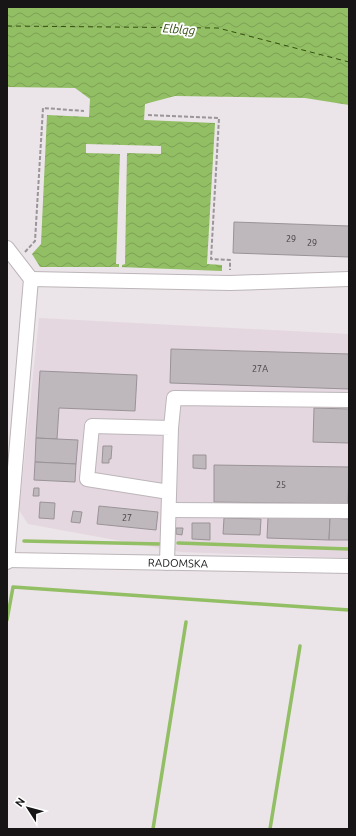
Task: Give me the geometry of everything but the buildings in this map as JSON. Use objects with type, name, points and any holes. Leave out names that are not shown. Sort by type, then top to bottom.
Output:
[{"type":"street","points":[[7,248],[31,279],[7,561]]},
{"type":"street","points":[[31,279],[230,283],[349,279]]},
{"type":"street","points":[[167,563],[171,428],[174,398],[349,400]]},
{"type":"street","points":[[169,492],[87,479],[92,426],[171,428]]},
{"type":"street","points":[[169,510],[349,511]]},
{"type":"street","name":"RADOMSKA","points":[[7,561],[349,566]]},
{"type":"path","points":[[17,260],[35,241],[43,108],[84,110]]},
{"type":"path","points":[[148,115],[219,118],[211,259],[230,260],[230,283]]},
{"type":"shaded area","points":[[39,318],[349,334],[349,558],[181,552],[28,524],[19,510]]},
{"type":"water","name":"Elbląg","points":[[7,7],[349,7],[349,105],[305,98],[175,96],[145,104],[144,120],[215,123],[207,264],[222,265],[222,271],[119,267],[40,267],[32,254],[41,244],[47,115],[89,117],[90,99],[75,88],[7,87]]},
{"type":"pier","points":[[86,144],[161,146],[161,154],[127,153],[125,264],[122,265],[122,267],[119,267],[119,264],[116,264],[120,154],[86,153]]},
{"type":"waterway","points":[[24,541],[160,544]]},
{"type":"waterway","points":[[178,543],[349,549]]},
{"type":"waterway","points":[[7,620],[13,587],[349,610]]},
{"type":"waterway","points":[[153,829],[186,622]]},
{"type":"waterway","points":[[270,829],[300,646]]},
{"type":"ferry route","points":[[7,26],[218,28],[349,62]]}]
